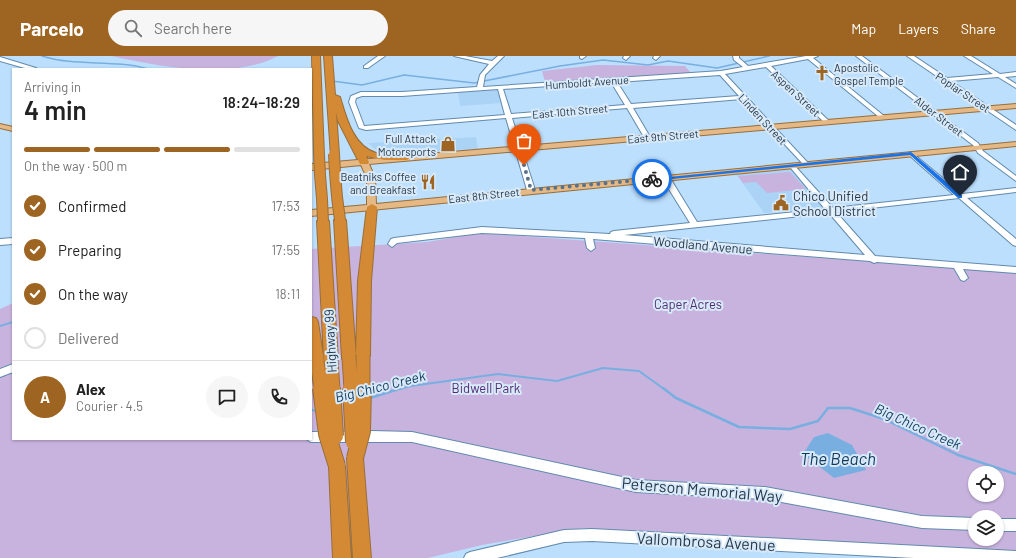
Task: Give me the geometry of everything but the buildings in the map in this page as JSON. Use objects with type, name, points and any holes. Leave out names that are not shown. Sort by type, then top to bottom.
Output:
[{"type":"highway","name":"Highway 99","points":[[316,56],[319,155],[323,220],[324,361]]},
{"type":"highway","points":[[328,56],[331,82],[337,197],[356,356]]},
{"type":"highway","points":[[312,95],[317,80]]},
{"type":"highway","points":[[331,82],[342,121],[364,162]]},
{"type":"highway","points":[[349,134],[360,148],[370,154],[380,157],[404,158]]},
{"type":"highway","points":[[362,558],[355,458],[356,356],[372,207]]},
{"type":"highway","points":[[312,325],[324,361],[327,434],[337,466],[342,558]]},
{"type":"main road","name":"East 9th Street","points":[[312,167],[881,116],[1016,106]]},
{"type":"main road","points":[[0,121],[12,124]]},
{"type":"main road","points":[[0,126],[12,129]]},
{"type":"main road","name":"East 8th Street","points":[[312,213],[531,190],[1016,144]]},
{"type":"main road","points":[[364,162],[371,178],[372,207]]},
{"type":"street","points":[[366,67],[382,56]]},
{"type":"street","points":[[457,56],[494,63]]},
{"type":"street","points":[[479,86],[481,74],[501,56]]},
{"type":"street","points":[[812,56],[881,116]]},
{"type":"street","name":"Humboldt Avenue","points":[[357,95],[402,94],[479,86],[500,88],[721,73],[812,56]]},
{"type":"street","name":"Alder Street","points":[[859,56],[976,144],[980,152],[1016,179]]},
{"type":"street","name":"Poplar Street","points":[[910,56],[1016,128]]},
{"type":"street","points":[[967,56],[1016,86]]},
{"type":"street","points":[[737,58],[747,68]]},
{"type":"street","points":[[0,59],[31,68]]},
{"type":"street","name":"Aspen Street","points":[[766,64],[826,121]]},
{"type":"street","name":"Linden Street","points":[[721,73],[806,164]]},
{"type":"street","points":[[946,80],[1016,74]]},
{"type":"street","points":[[613,80],[647,137]]},
{"type":"street","points":[[500,88],[531,190]]},
{"type":"street","name":"East 10th Street","points":[[357,95],[353,97],[352,102],[362,128],[743,97]]},
{"type":"street","points":[[911,154],[1016,244]]},
{"type":"street","points":[[792,166],[874,260]]},
{"type":"street","points":[[666,178],[694,224]]},
{"type":"street","points":[[610,237],[616,233],[1016,190]]},
{"type":"street","name":"Woodland Avenue","points":[[392,244],[394,242],[477,230],[610,237],[874,260],[1016,270]]},
{"type":"street","points":[[589,236],[591,248]]},
{"type":"street","points":[[0,242],[12,241]]},
{"type":"street","points":[[957,266],[964,278]]},
{"type":"street","points":[[0,373],[12,368]]},
{"type":"street","name":"Peterson Memorial Way","points":[[312,437],[412,437],[636,486],[765,493],[922,522],[968,524]]},
{"type":"street","points":[[1004,525],[1016,525]]},
{"type":"street","name":"Vallombrosa Avenue","points":[[470,558],[489,555],[564,536],[592,535],[1016,557]]},
{"type":"shaded area","points":[[498,89],[502,103],[460,106],[458,92]]},
{"type":"shaded area","points":[[476,137],[478,149],[410,155],[380,153],[368,143]]},
{"type":"shaded area","points":[[790,169],[823,207],[764,213],[736,174]]},
{"type":"green space","points":[[112,56],[278,56],[260,63],[240,68],[184,68]]},
{"type":"green space","points":[[597,65],[685,66],[691,73],[545,82],[542,71]]},
{"type":"green space","points":[[790,172],[806,189],[767,193],[756,182],[743,183],[738,176]]},
{"type":"green space","name":"Bidwell Park","points":[[479,233],[1016,272],[1016,553],[583,528],[482,545],[428,558],[0,558],[0,309],[12,303],[12,440],[312,440],[312,249],[427,242]]},
{"type":"water","name":"The Beach","points":[[828,433],[852,445],[866,470],[834,478],[803,454],[814,437]]},
{"type":"waterway","points":[[42,56],[68,61],[121,64],[144,68]]},
{"type":"waterway","points":[[332,81],[362,85],[404,75],[474,83],[560,66],[603,60],[648,65],[668,61],[717,68],[769,56]]},
{"type":"waterway","name":"Big Chico Creek","points":[[0,326],[12,322]]},
{"type":"waterway","name":"Big Chico Creek","points":[[399,389],[498,374],[557,381],[603,368],[639,371],[664,389]]},
{"type":"waterway","name":"Big Chico Creek","points":[[370,398],[402,388]]},
{"type":"waterway","name":"Big Chico Creek","points":[[663,388],[676,398],[739,427],[790,429],[818,421],[828,408],[850,408],[884,419],[958,455],[1016,474]]},
{"type":"waterway","name":"Big Chico Creek","points":[[312,410],[318,411]]},
{"type":"way so far","points":[[524,165],[531,190],[652,179]]},
{"type":"place","name":"Apostolic Gospel Temple","points":[[822,73]]},
{"type":"place","name":"Full Attack Motorsports","points":[[448,144]]},
{"type":"place","name":"Beatniks Coffee and Breakfast","points":[[428,182]]},
{"type":"place","name":"Chico Unified School District","points":[[781,203]]},
{"type":"route","points":[[652,179],[911,154],[960,196]]},
{"type":"park label","name":"Caper Acres","points":[[688,304]]}]
